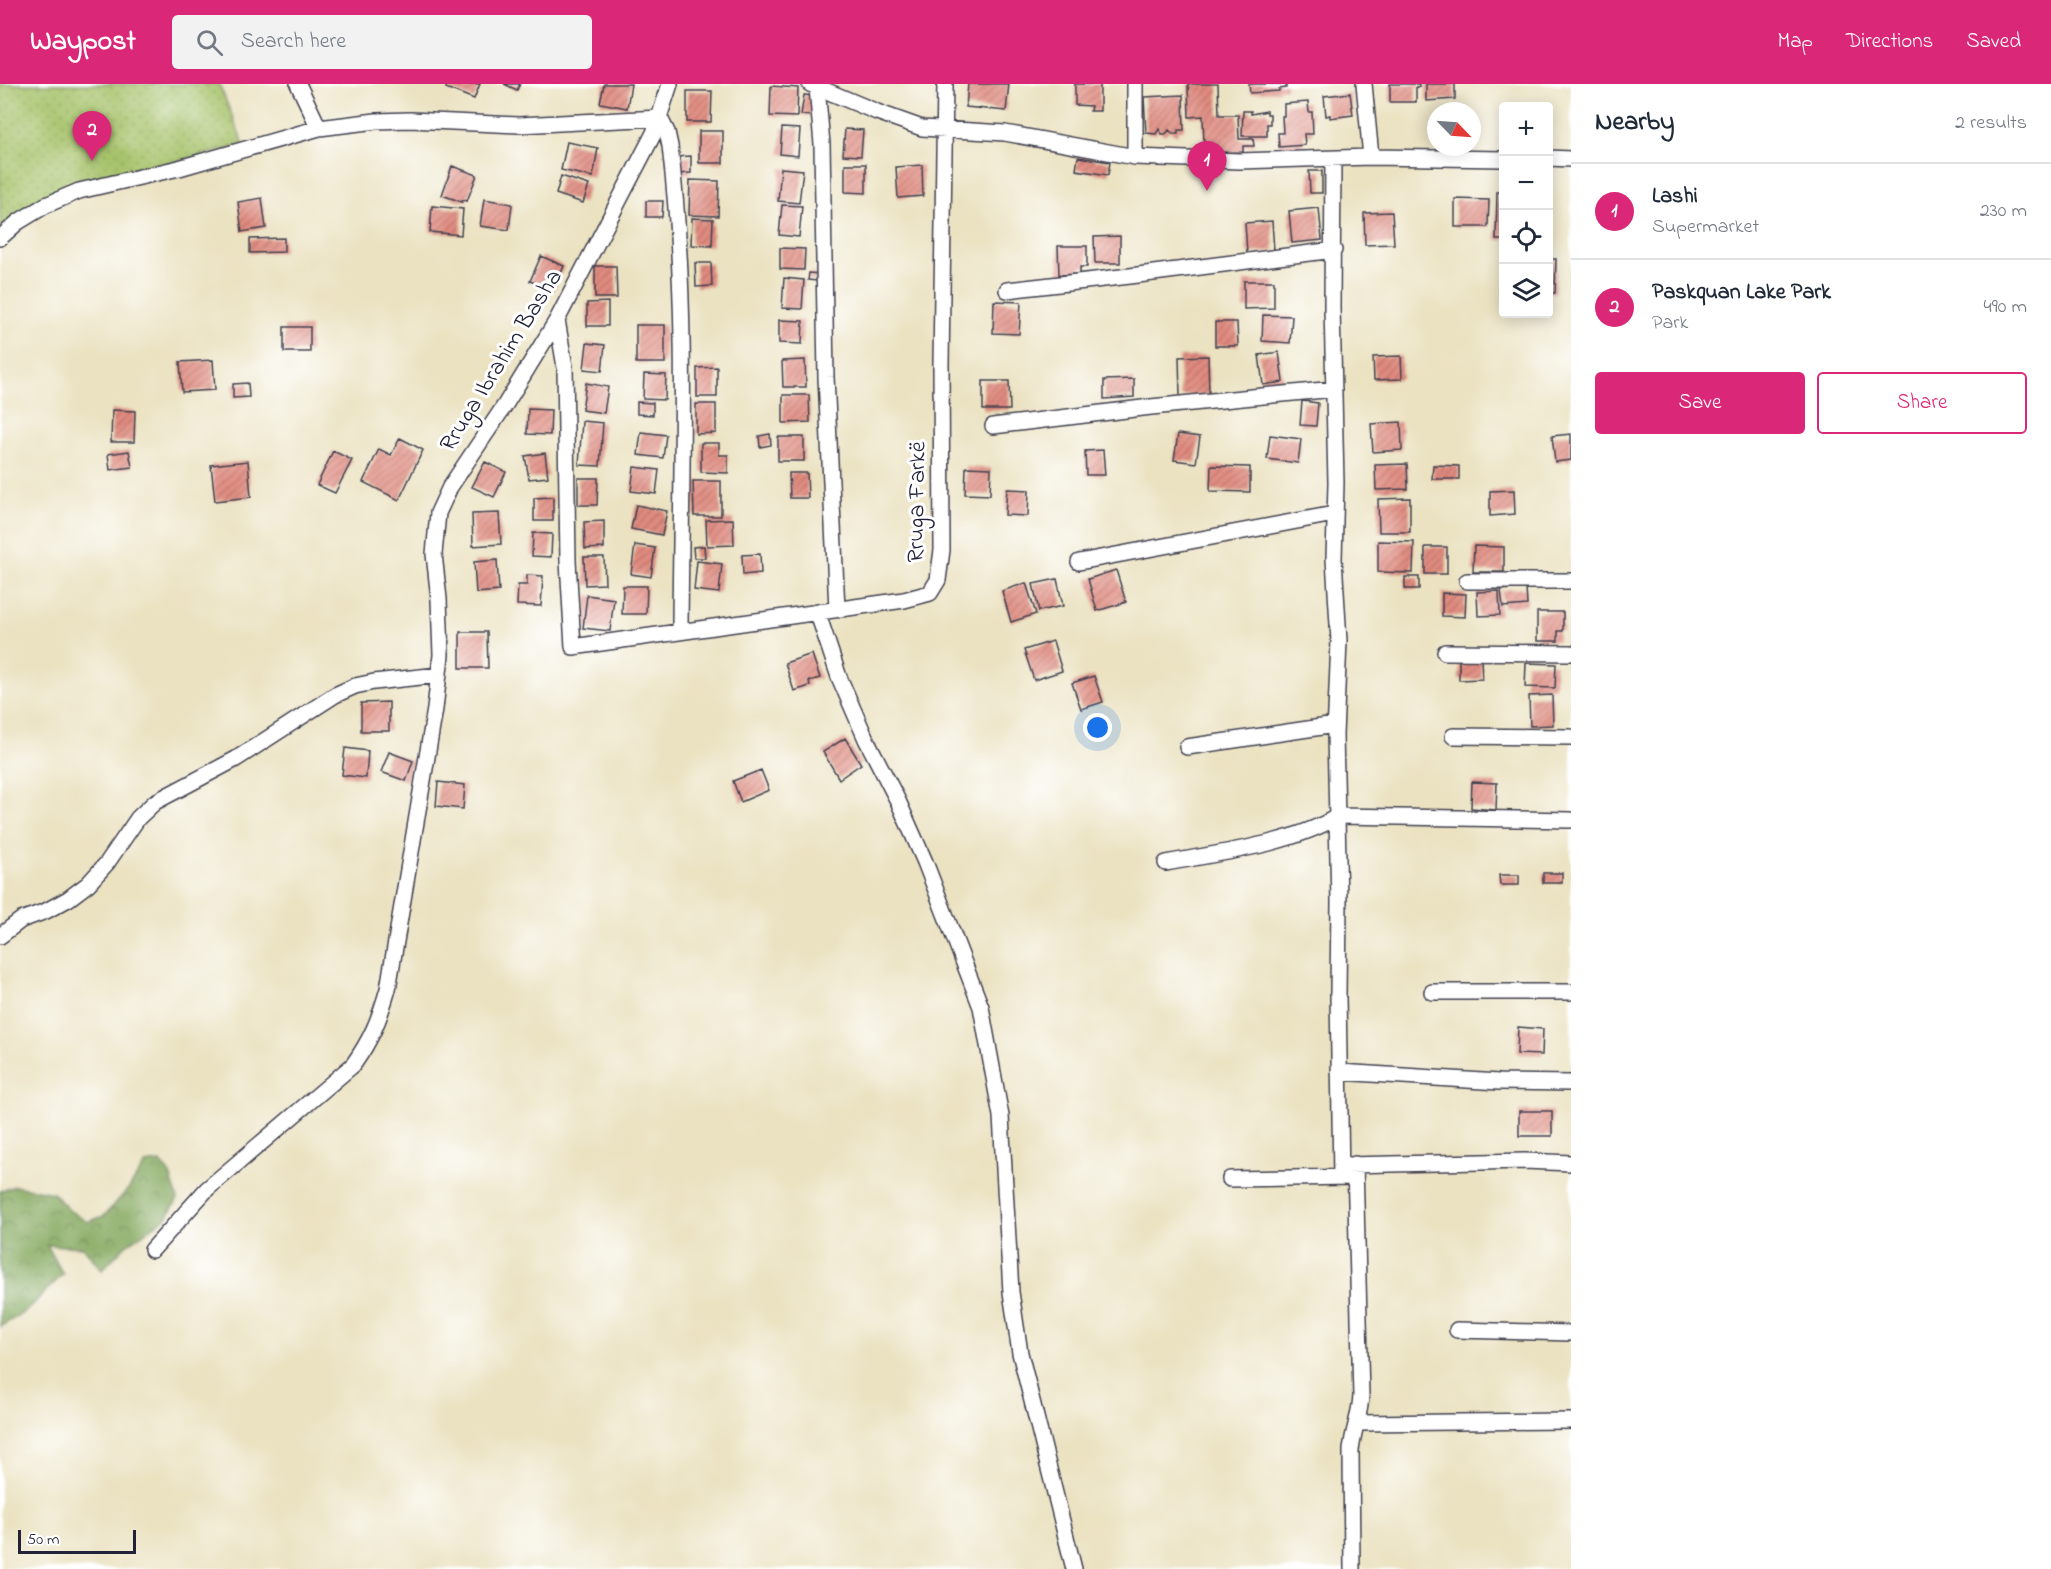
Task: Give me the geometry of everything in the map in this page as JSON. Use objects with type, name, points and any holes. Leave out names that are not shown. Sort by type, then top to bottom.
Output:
[{"type":"street","points":[[298,84],[319,128]]},
{"type":"street","name":"Rruga Ibrahim Basha","points":[[152,1250],[207,1189],[352,1065],[368,1044],[378,1022],[388,989],[435,709],[441,632],[434,554],[438,513],[450,487],[505,405],[557,320],[611,219],[660,118],[670,84]]},
{"type":"street","name":"Rruga Farkë","points":[[557,320],[565,367],[568,561],[573,647],[920,597],[930,593],[938,580],[940,569],[943,505],[941,364],[945,84]]},
{"type":"street","points":[[1135,84],[1135,158]]},
{"type":"street","points":[[1364,84],[1371,157]]},
{"type":"street","points":[[837,609],[826,377],[822,144],[815,85],[922,128],[1005,133],[1135,158],[1239,161],[1371,157],[1499,159]]},
{"type":"street","points":[[0,238],[18,222],[46,205],[79,191],[178,168],[319,128],[376,121],[410,120],[519,125],[660,118],[667,132],[670,146],[678,246],[682,373],[680,630]]},
{"type":"street","points":[[1333,159],[1332,307],[1336,483],[1334,514],[1339,641],[1335,725],[1338,816],[1339,1072],[1348,1171],[1361,1396],[1351,1450],[1352,1569]]},
{"type":"street","points":[[1553,159],[1571,159]]},
{"type":"street","points":[[1007,290],[1334,250]]},
{"type":"street","points":[[993,426],[1151,407],[1334,389]]},
{"type":"street","points":[[1079,562],[1334,514]]},
{"type":"street","points":[[1467,580],[1571,581]]},
{"type":"street","points":[[817,611],[839,677],[925,862],[981,1006],[1001,1116],[1011,1292],[1020,1353],[1074,1569]]},
{"type":"street","points":[[1444,652],[1571,653]]},
{"type":"street","points":[[0,936],[21,920],[60,903],[88,884],[107,862],[138,818],[154,802],[236,759],[335,695],[355,686],[439,675]]},
{"type":"street","points":[[1187,747],[1335,725]]},
{"type":"street","points":[[1453,736],[1571,737]]},
{"type":"street","points":[[1166,863],[1232,851],[1300,833],[1338,816],[1571,820]]},
{"type":"street","points":[[1432,992],[1571,992]]},
{"type":"street","points":[[1339,1072],[1499,1082],[1571,1083]]},
{"type":"street","points":[[1230,1179],[1525,1161],[1571,1163]]},
{"type":"street","points":[[1457,1330],[1571,1333]]},
{"type":"street","points":[[1357,1423],[1571,1421]]},
{"type":"green space","points":[[0,84],[219,84],[244,145],[104,179],[0,230]]},
{"type":"green space","points":[[160,1162],[170,1175],[178,1199],[167,1217],[125,1246],[102,1270],[83,1247],[47,1245],[63,1274],[26,1311],[0,1327],[0,1191],[15,1186],[53,1193],[69,1210],[87,1222],[104,1216],[130,1187],[145,1164]]},
{"type":"building","points":[[447,84],[480,84],[474,99],[446,88]]},
{"type":"building","points":[[504,84],[520,84],[517,90]]},
{"type":"building","points":[[604,84],[631,84],[627,108],[600,103]]},
{"type":"building","points":[[968,84],[1009,84],[1006,111],[966,107]]},
{"type":"building","points":[[1075,84],[1100,84],[1100,111],[1090,111],[1091,106],[1075,105]]},
{"type":"building","points":[[1188,84],[1218,84],[1219,115],[1238,115],[1239,139],[1253,139],[1254,146],[1243,146],[1243,152],[1212,153],[1212,145],[1204,145],[1203,116],[1189,117]]},
{"type":"building","points":[[1249,84],[1286,84],[1286,88],[1279,89],[1279,91],[1250,93]]},
{"type":"building","points":[[1390,84],[1419,84],[1419,87],[1416,87],[1416,102],[1390,102]]},
{"type":"building","points":[[1426,84],[1455,84],[1455,99],[1426,101]]},
{"type":"building","points":[[771,86],[798,88],[797,117],[770,116]]},
{"type":"building","points":[[687,91],[712,91],[711,122],[687,122]]},
{"type":"building","points":[[1350,93],[1353,115],[1330,118],[1330,115],[1326,116],[1324,96]]},
{"type":"building","points":[[804,95],[814,96],[812,116],[801,115]]},
{"type":"building","points":[[1183,95],[1184,130],[1178,130],[1178,134],[1173,134],[1169,130],[1166,134],[1162,134],[1159,129],[1156,134],[1146,133],[1144,97]]},
{"type":"building","points":[[1308,102],[1309,112],[1312,112],[1313,134],[1304,134],[1305,145],[1279,147],[1278,133],[1283,133],[1284,104]]},
{"type":"building","points":[[1243,111],[1251,111],[1251,114],[1267,111],[1267,114],[1270,114],[1267,136],[1242,136]]},
{"type":"building","points":[[782,128],[800,129],[798,156],[780,154]]},
{"type":"building","points":[[845,129],[863,130],[861,156],[843,155]]},
{"type":"building","points":[[699,131],[723,131],[723,163],[699,163]]},
{"type":"building","points":[[567,142],[598,148],[593,177],[561,170]]},
{"type":"building","points":[[691,156],[691,173],[676,174],[675,157]]},
{"type":"building","points":[[1078,157],[1110,162],[1108,175],[1076,170]]},
{"type":"building","points":[[845,164],[866,164],[866,193],[845,192]]},
{"type":"building","points":[[922,165],[923,196],[898,198],[896,167]]},
{"type":"building","points":[[452,166],[477,175],[467,201],[462,202],[442,195]]},
{"type":"building","points":[[781,168],[803,170],[799,203],[778,201]]},
{"type":"building","points":[[1309,171],[1322,171],[1322,193],[1310,193]]},
{"type":"building","points":[[561,176],[589,185],[583,203],[556,194]]},
{"type":"building","points":[[690,180],[719,181],[718,216],[689,215]]},
{"type":"building","points":[[1497,192],[1499,192],[1499,240],[1496,240]]},
{"type":"building","points":[[262,198],[266,228],[242,232],[238,202]]},
{"type":"building","points":[[484,199],[512,204],[509,230],[480,226]]},
{"type":"building","points":[[1455,199],[1489,200],[1488,227],[1455,227]]},
{"type":"building","points":[[646,201],[663,201],[662,217],[646,217]]},
{"type":"building","points":[[782,205],[802,206],[799,237],[779,235]]},
{"type":"building","points":[[432,206],[463,209],[461,235],[430,232]]},
{"type":"building","points":[[1319,208],[1322,240],[1292,243],[1289,211]]},
{"type":"building","points":[[1392,212],[1394,244],[1365,245],[1364,213]]},
{"type":"building","points":[[692,218],[713,219],[712,246],[691,245]]},
{"type":"building","points":[[1272,221],[1274,251],[1247,253],[1245,223]]},
{"type":"building","points":[[1120,236],[1120,263],[1095,263],[1094,237]]},
{"type":"building","points":[[284,238],[284,252],[250,253],[250,239]]},
{"type":"building","points":[[1058,246],[1087,246],[1087,267],[1080,267],[1080,274],[1059,275]]},
{"type":"building","points":[[780,248],[805,249],[804,270],[780,269]]},
{"type":"building","points":[[541,256],[564,266],[554,290],[530,281]]},
{"type":"building","points":[[1553,259],[1556,259],[1555,293],[1553,293]]},
{"type":"building","points":[[695,263],[711,263],[712,286],[696,287]]},
{"type":"building","points":[[595,266],[616,266],[617,298],[595,298]]},
{"type":"building","points":[[809,273],[819,274],[817,281],[808,280]]},
{"type":"building","points":[[784,278],[804,280],[802,309],[782,308]]},
{"type":"building","points":[[1244,281],[1274,281],[1274,308],[1244,309]]},
{"type":"building","points":[[994,301],[1021,302],[1019,334],[993,333]]},
{"type":"building","points":[[608,302],[608,326],[587,326],[587,303]]},
{"type":"building","points":[[1263,315],[1292,316],[1290,343],[1262,341]]},
{"type":"building","points":[[779,320],[803,321],[802,344],[779,343]]},
{"type":"building","points":[[1215,322],[1237,322],[1238,346],[1215,346]]},
{"type":"building","points":[[636,325],[665,325],[665,363],[636,363]]},
{"type":"building","points":[[284,327],[310,327],[310,352],[284,352]]},
{"type":"building","points":[[587,343],[605,345],[602,371],[584,369]]},
{"type":"building","points":[[1279,352],[1283,382],[1263,385],[1259,355]]},
{"type":"building","points":[[1208,356],[1209,395],[1180,396],[1179,357]]},
{"type":"building","points":[[1401,356],[1402,379],[1374,380],[1373,357]]},
{"type":"building","points":[[213,360],[215,390],[182,392],[180,362]]},
{"type":"building","points":[[805,360],[806,387],[783,387],[782,361]]},
{"type":"building","points":[[717,367],[717,397],[697,397],[697,368]]},
{"type":"building","points":[[644,374],[666,375],[665,400],[643,399]]},
{"type":"building","points":[[1134,379],[1134,397],[1104,399],[1104,380]]},
{"type":"building","points":[[983,381],[1009,381],[1010,410],[983,410]]},
{"type":"building","points":[[248,383],[249,397],[233,398],[233,384]]},
{"type":"building","points":[[586,383],[608,387],[604,413],[582,410]]},
{"type":"building","points":[[783,395],[809,395],[810,422],[783,423]]},
{"type":"building","points":[[1302,401],[1318,403],[1316,426],[1300,425]]},
{"type":"building","points":[[637,402],[653,403],[653,415],[637,414]]},
{"type":"building","points":[[696,404],[716,404],[716,433],[696,434]]},
{"type":"building","points":[[528,409],[551,410],[550,435],[527,434]]},
{"type":"building","points":[[112,410],[135,411],[134,442],[111,442]]},
{"type":"building","points":[[582,421],[603,423],[600,466],[579,465]]},
{"type":"building","points":[[1401,422],[1402,450],[1373,452],[1371,424]]},
{"type":"building","points":[[641,432],[666,435],[663,458],[638,455]]},
{"type":"building","points":[[770,434],[771,445],[760,447],[759,436]]},
{"type":"building","points":[[1178,434],[1200,437],[1196,463],[1174,460]]},
{"type":"building","points":[[1571,434],[1571,460],[1555,462],[1552,436]]},
{"type":"building","points":[[1270,435],[1301,439],[1298,463],[1267,459]]},
{"type":"building","points":[[778,437],[804,437],[804,461],[778,461]]},
{"type":"building","points":[[400,438],[423,450],[399,500],[363,482],[379,449],[391,455]]},
{"type":"building","points":[[701,443],[719,443],[719,455],[728,455],[728,473],[701,472]]},
{"type":"building","points":[[1103,450],[1105,475],[1086,475],[1085,451]]},
{"type":"building","points":[[129,451],[132,467],[110,470],[108,454]]},
{"type":"building","points":[[333,451],[352,460],[335,493],[317,485]]},
{"type":"building","points":[[545,453],[548,477],[529,479],[525,456]]},
{"type":"building","points":[[248,461],[251,497],[215,501],[211,465]]},
{"type":"building","points":[[485,462],[506,472],[494,497],[472,487]]},
{"type":"building","points":[[1407,464],[1408,489],[1376,490],[1375,465]]},
{"type":"building","points":[[1433,465],[1459,466],[1459,479],[1432,479]]},
{"type":"building","points":[[1211,466],[1250,467],[1250,492],[1210,491]]},
{"type":"building","points":[[634,467],[659,470],[656,494],[631,491]]},
{"type":"building","points":[[966,467],[991,468],[990,495],[965,494]]},
{"type":"building","points":[[789,473],[807,473],[808,498],[790,498]]},
{"type":"building","points":[[578,478],[598,478],[597,505],[578,505]]},
{"type":"building","points":[[693,481],[721,481],[721,516],[694,516]]},
{"type":"building","points":[[1007,489],[1029,490],[1028,516],[1005,515]]},
{"type":"building","points":[[1514,490],[1515,514],[1490,516],[1490,491]]},
{"type":"building","points":[[553,497],[553,521],[534,521],[534,498]]},
{"type":"building","points":[[1410,498],[1410,532],[1379,532],[1378,499]]},
{"type":"building","points":[[636,505],[667,511],[662,535],[631,529]]},
{"type":"building","points":[[499,513],[501,544],[473,546],[472,514]]},
{"type":"building","points":[[733,519],[734,545],[707,546],[706,520]]},
{"type":"building","points":[[604,521],[604,548],[585,549],[584,522]]},
{"type":"building","points":[[533,533],[552,534],[551,557],[532,556]]},
{"type":"building","points":[[1378,541],[1414,542],[1413,573],[1378,572]]},
{"type":"building","points":[[635,545],[655,548],[651,577],[631,574]]},
{"type":"building","points":[[704,546],[705,558],[694,558],[693,547]]},
{"type":"building","points":[[1474,546],[1504,547],[1504,572],[1473,572]]},
{"type":"building","points":[[1425,547],[1447,547],[1447,574],[1425,574]]},
{"type":"building","points":[[760,554],[761,573],[743,575],[742,555]]},
{"type":"building","points":[[584,557],[604,557],[605,584],[585,585]]},
{"type":"building","points":[[497,560],[499,591],[476,593],[474,562]]},
{"type":"building","points":[[697,561],[722,564],[719,593],[694,590]]},
{"type":"building","points":[[1116,570],[1126,602],[1097,611],[1088,579]]},
{"type":"building","points":[[527,575],[543,576],[541,606],[517,605],[518,585],[527,585]]},
{"type":"building","points":[[1405,577],[1419,577],[1419,589],[1405,589]]},
{"type":"building","points":[[1057,579],[1063,606],[1039,611],[1033,584]]},
{"type":"building","points":[[1026,583],[1036,614],[1011,622],[1002,591]]},
{"type":"building","points":[[623,586],[647,586],[646,614],[622,614]]},
{"type":"building","points":[[1526,588],[1527,605],[1503,607],[1501,590]]},
{"type":"building","points":[[1499,591],[1500,615],[1478,616],[1477,592]]},
{"type":"building","points":[[1442,593],[1466,594],[1465,617],[1442,616]]},
{"type":"building","points":[[587,595],[614,599],[610,631],[583,628]]},
{"type":"building","points":[[1537,612],[1563,612],[1563,631],[1558,631],[1558,641],[1537,641]]},
{"type":"building","points":[[460,632],[487,632],[488,668],[460,668]]},
{"type":"building","points":[[1053,641],[1062,671],[1034,680],[1024,650]]},
{"type":"building","points":[[812,654],[820,678],[809,681],[810,686],[794,691],[785,663]]},
{"type":"building","points":[[1481,659],[1482,679],[1459,680],[1459,660]]},
{"type":"building","points":[[1526,663],[1556,664],[1555,688],[1525,687]]},
{"type":"building","points":[[1094,676],[1103,702],[1081,709],[1072,683]]},
{"type":"building","points":[[1552,695],[1553,725],[1530,726],[1529,696]]},
{"type":"building","points":[[389,702],[389,731],[361,731],[361,703]]},
{"type":"building","points":[[845,738],[861,764],[839,779],[823,752]]},
{"type":"building","points":[[345,748],[368,751],[366,778],[342,775]]},
{"type":"building","points":[[389,752],[413,761],[406,781],[381,772]]},
{"type":"building","points":[[761,770],[769,790],[741,802],[733,781]]},
{"type":"building","points":[[438,782],[465,785],[463,809],[436,806]]},
{"type":"building","points":[[1472,782],[1497,783],[1496,810],[1471,808]]},
{"type":"building","points":[[1543,873],[1562,873],[1562,883],[1543,883]]},
{"type":"building","points":[[1499,875],[1519,875],[1519,885],[1500,885]]},
{"type":"building","points":[[1518,1027],[1543,1029],[1542,1055],[1517,1054]]},
{"type":"building","points":[[1519,1111],[1552,1111],[1552,1136],[1519,1136]]},
{"type":"place","name":"Paskquan Lake Park","points":[[92,161]]},
{"type":"place","name":"Lashi","points":[[1207,191]]}]
